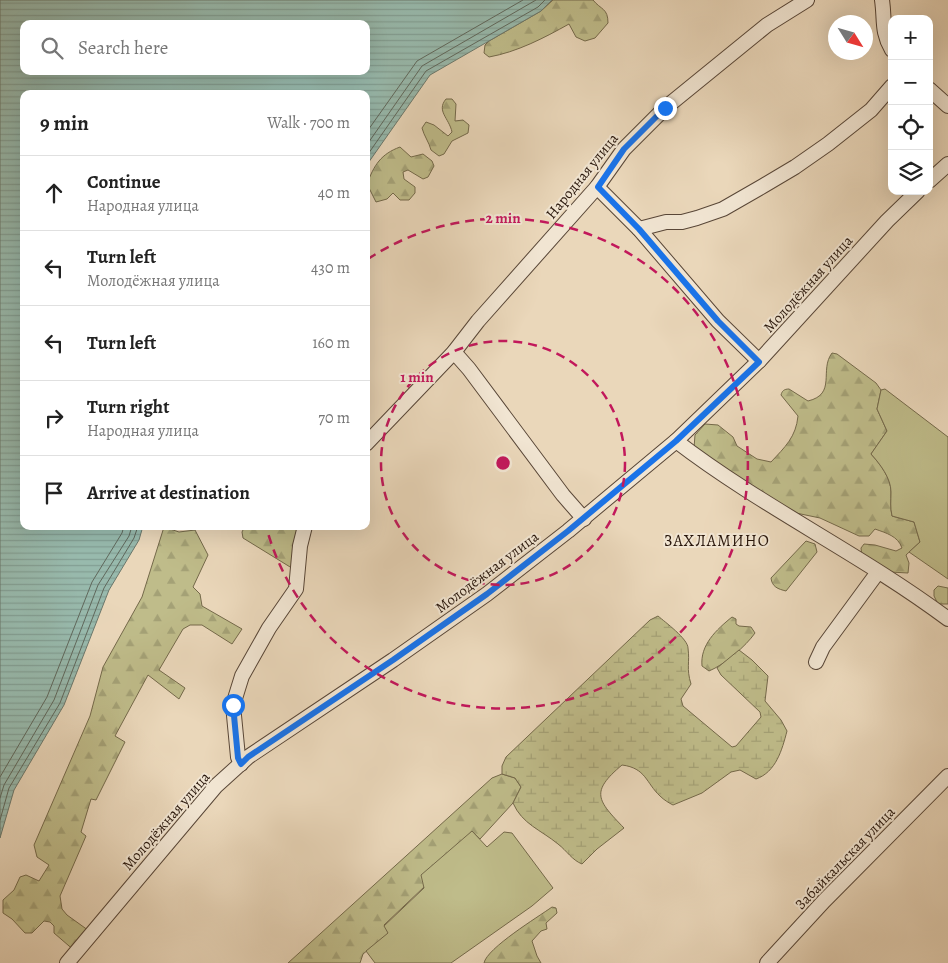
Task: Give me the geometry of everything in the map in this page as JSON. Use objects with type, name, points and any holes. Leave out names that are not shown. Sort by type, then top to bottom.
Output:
[{"type":"street","name":"Народная улица","points":[[370,440],[454,352],[478,320],[598,187],[624,149],[665,108],[767,25],[807,0]]},
{"type":"street","points":[[882,0],[884,12],[883,25],[888,43]]},
{"type":"street","points":[[639,229],[666,222],[682,222],[723,209],[795,167],[828,144],[871,110],[888,91]]},
{"type":"street","points":[[933,93],[948,106]]},
{"type":"street","points":[[933,177],[948,164]]},
{"type":"street","points":[[598,187],[639,229],[718,321],[759,362]]},
{"type":"street","name":"Молодёжная улица","points":[[68,963],[216,786],[248,757],[393,660],[487,594],[584,518],[676,441],[759,362],[887,221],[914,195]]},
{"type":"street","points":[[454,352],[469,369],[563,495],[584,518]]},
{"type":"street","points":[[676,441],[742,488],[842,548],[948,619]]},
{"type":"street","points":[[241,764],[238,758],[233,705],[242,676],[269,628],[296,589],[303,530]]},
{"type":"street","points":[[816,662],[823,647],[878,572]]},
{"type":"street","name":"Забайкальская улица","points":[[767,963],[824,901],[948,776]]},
{"type":"green space","points":[[553,0],[593,0],[607,14],[608,23],[595,38],[585,41],[576,37],[569,24],[510,52],[489,57],[484,53],[485,45],[489,41],[541,11]]},
{"type":"green space","points":[[446,99],[452,99],[456,104],[455,121],[463,120],[469,125],[468,133],[452,141],[444,154],[439,156],[431,150],[422,128],[426,122],[434,125],[448,136],[452,132],[442,107]]},
{"type":"green space","points":[[400,147],[411,157],[423,154],[432,161],[434,166],[428,177],[423,179],[408,170],[403,172],[404,179],[415,187],[415,193],[409,200],[400,200],[393,193],[387,199],[376,202],[370,190],[370,177],[379,161]]},
{"type":"green space","points":[[832,353],[837,354],[876,383],[881,390],[877,409],[887,431],[871,454],[887,476],[891,487],[892,516],[914,522],[920,542],[906,555],[909,563],[908,573],[890,572],[862,557],[861,548],[864,544],[896,551],[902,548],[898,541],[891,536],[875,529],[869,536],[859,536],[820,518],[796,513],[746,485],[694,448],[695,435],[705,424],[718,425],[733,437],[737,446],[757,459],[771,462],[789,441],[797,423],[798,416],[781,395],[782,392],[789,389],[808,401],[817,398],[825,387],[828,360]]},
{"type":"green space","points":[[885,389],[948,437],[948,579],[909,552],[920,542],[914,522],[892,516],[891,487],[887,476],[871,454],[887,431],[877,409],[881,390]]},
{"type":"green space","points":[[163,530],[179,532],[195,530],[208,555],[193,587],[200,594],[202,606],[242,629],[232,644],[202,625],[190,625],[183,629],[159,670],[185,688],[179,699],[148,675],[115,736],[125,742],[96,800],[91,799],[81,832],[86,836],[60,896],[62,909],[67,915],[92,933],[76,952],[54,933],[54,926],[50,922],[44,921],[32,933],[25,933],[12,919],[3,913],[3,900],[14,890],[20,877],[26,875],[39,881],[49,865],[37,857],[34,845],[90,716],[103,667],[142,597]]},
{"type":"green space","points":[[243,530],[298,531],[295,570],[243,538]]},
{"type":"green space","points":[[806,541],[815,544],[817,552],[786,591],[776,587],[771,578]]},
{"type":"green space","points":[[938,586],[948,588],[948,604],[938,604],[934,596],[934,590]]},
{"type":"green space","points":[[658,616],[676,631],[687,644],[691,684],[681,699],[683,706],[732,747],[736,746],[761,717],[760,712],[721,675],[717,668],[739,650],[768,676],[765,701],[781,720],[787,731],[783,746],[773,766],[763,776],[756,779],[740,770],[731,772],[702,793],[673,805],[660,796],[636,769],[622,765],[605,782],[601,789],[601,796],[608,810],[624,828],[597,849],[582,864],[521,816],[513,803],[521,787],[515,778],[502,774],[502,766],[506,757],[650,620]]},
{"type":"green space","points":[[732,617],[736,619],[736,624],[751,627],[755,633],[734,655],[709,671],[702,666],[706,645],[720,627]]},
{"type":"green space","points":[[502,774],[515,778],[521,787],[513,803],[480,839],[472,831],[424,887],[384,925],[389,933],[363,954],[360,963],[288,963],[492,778]]},
{"type":"green space","points":[[472,831],[487,847],[504,832],[512,833],[553,888],[532,906],[451,963],[375,963],[366,951],[388,933],[384,926],[424,888],[421,875]]},
{"type":"green space","points":[[552,907],[556,908],[557,913],[546,923],[547,929],[541,931],[532,941],[541,963],[484,963],[487,957],[503,941]]},
{"type":"water","points":[[0,0],[552,0],[541,11],[430,75],[370,160],[370,90],[20,90],[20,530],[142,530],[139,540],[109,590],[64,705],[14,790],[0,838]]},
{"type":"district","name":"ЗАХЛАМИНО","points":[[717,541]]},
{"type":"route","points":[[233,705],[238,758],[241,764],[248,757],[393,660],[487,594],[568,531],[676,441],[759,362],[718,321],[639,229],[598,187],[624,149],[665,108]]}]
